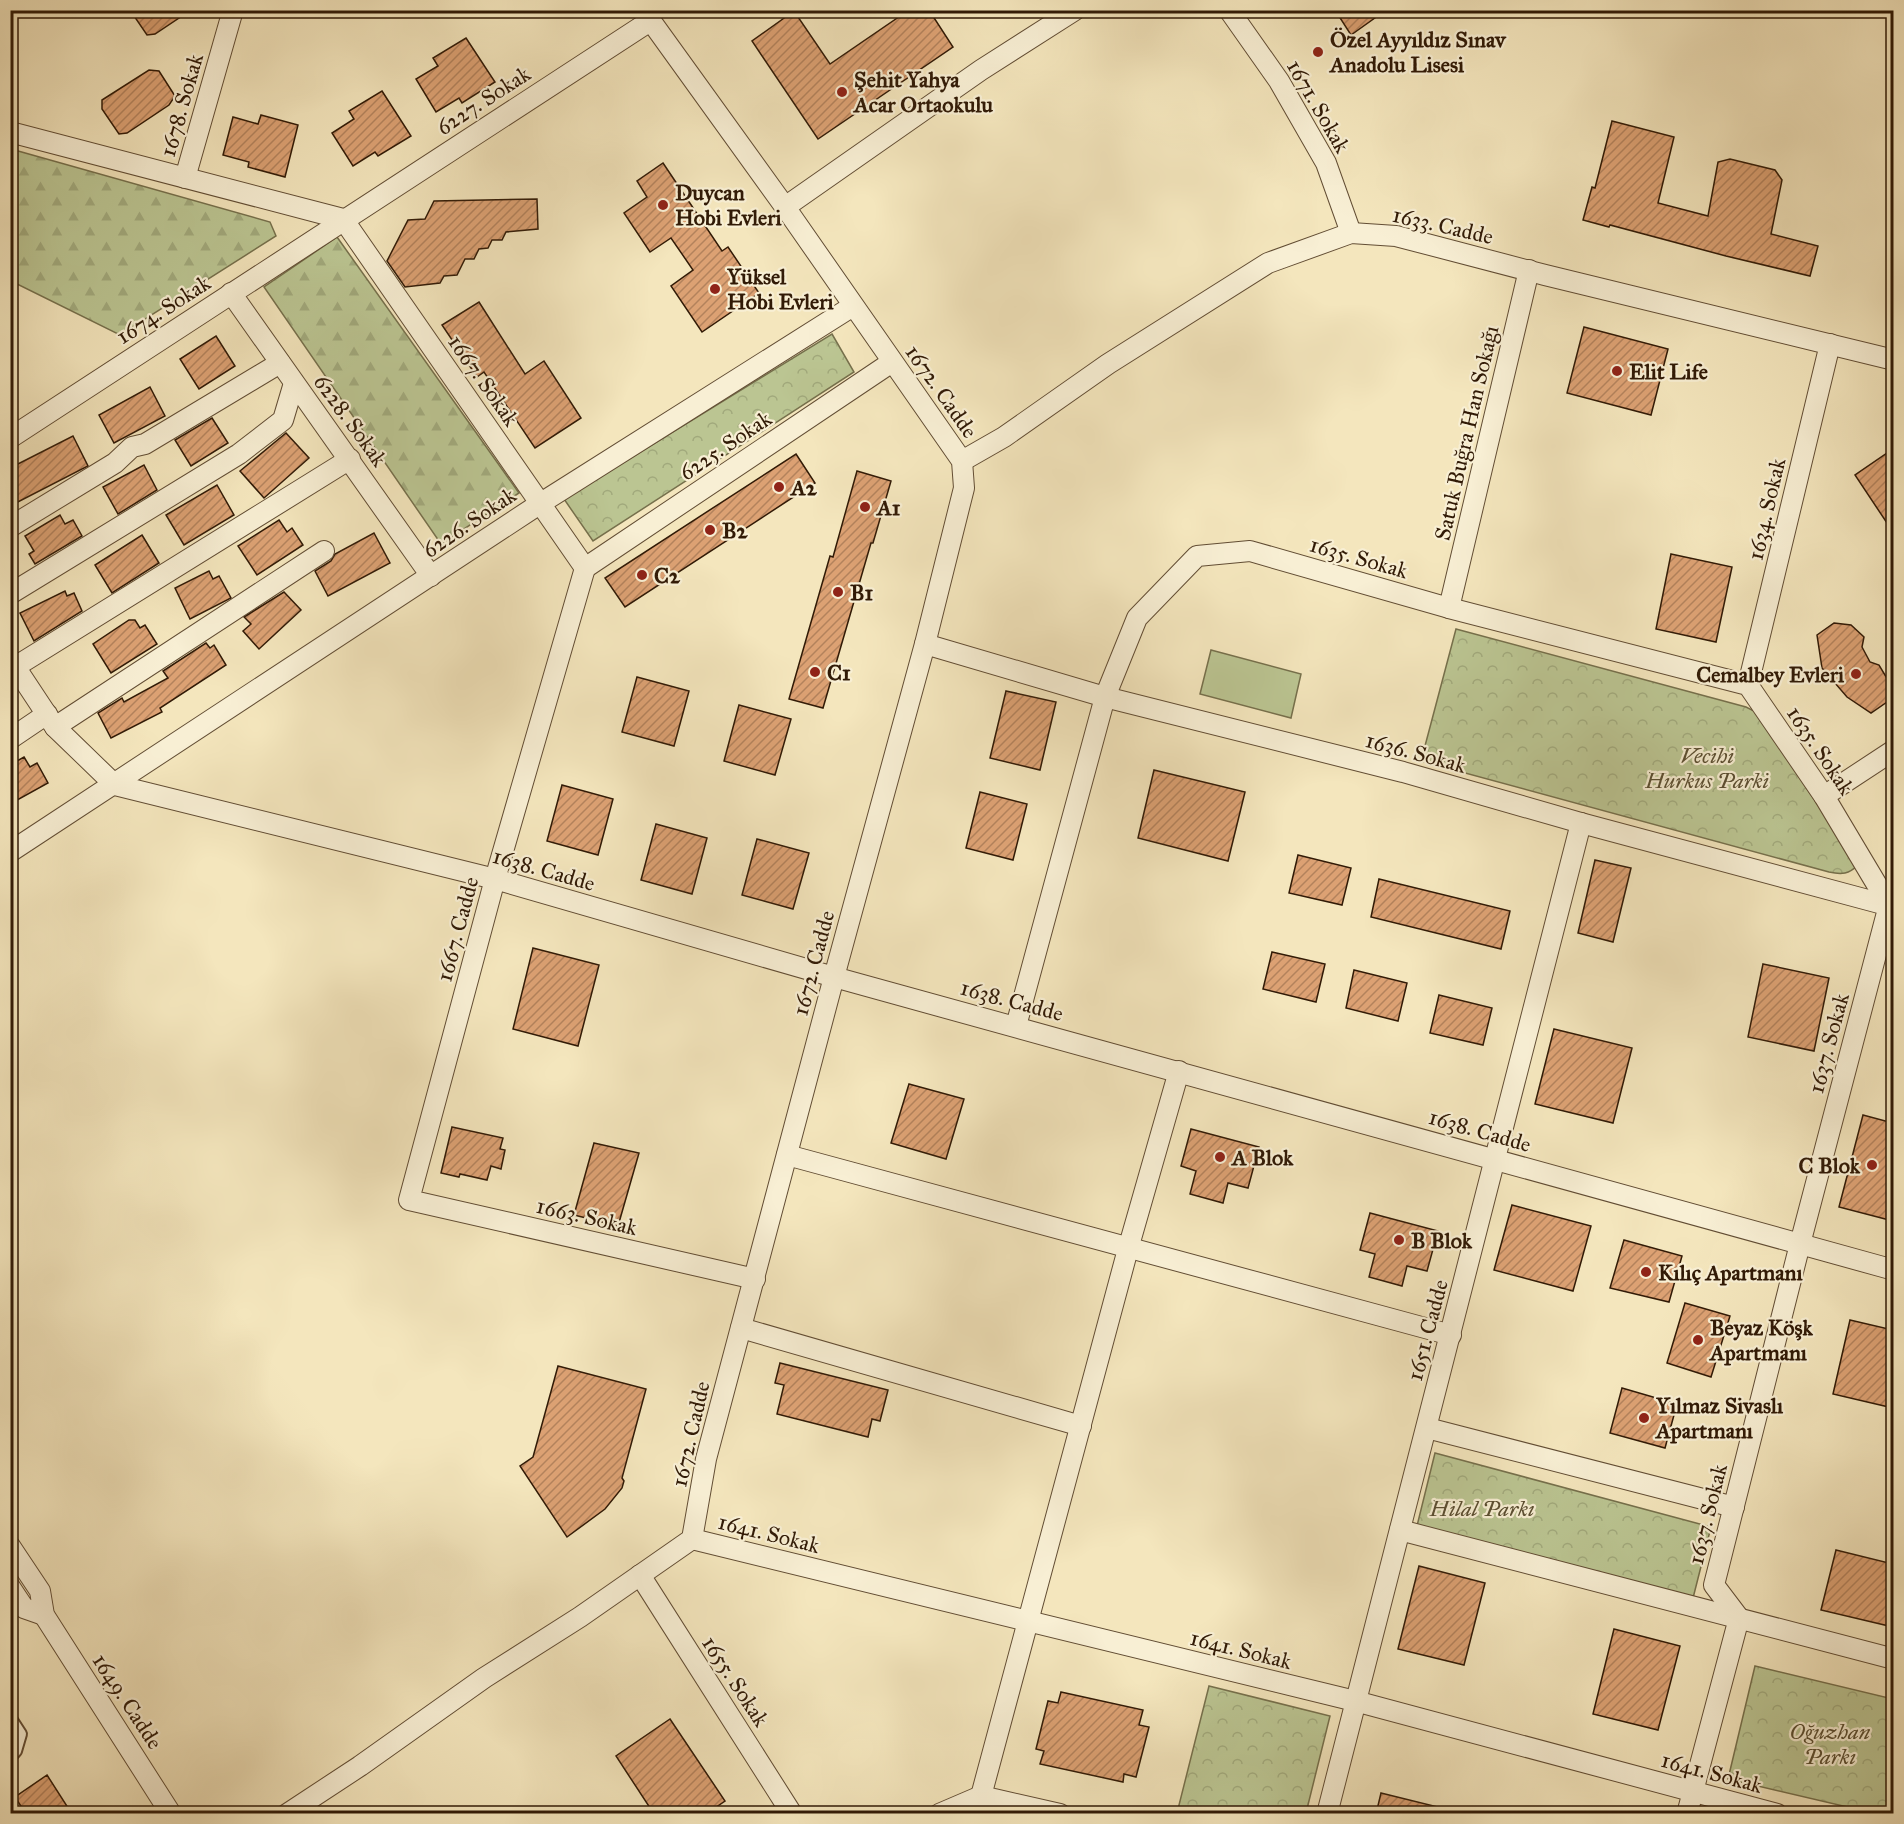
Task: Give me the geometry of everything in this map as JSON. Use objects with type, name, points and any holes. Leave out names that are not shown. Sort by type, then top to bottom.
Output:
[{"type":"street","name":"1678. Sokak","points":[[185,178],[233,10]]},
{"type":"street","points":[[786,207],[981,70],[1075,10]]},
{"type":"street","name":"1671. Sokak","points":[[1229,10],[1280,81],[1326,163],[1351,233]]},
{"type":"street","name":"1672. Cadde","points":[[646,16],[786,207],[962,461],[964,488],[925,644],[706,1459],[692,1539]]},
{"type":"street","name":"6227. Sokak","points":[[343,219],[646,16]]},
{"type":"street","points":[[10,132],[343,219]]},
{"type":"street","name":"1674. Sokak","points":[[10,438],[343,219]]},
{"type":"street","name":"1667. Sokak","points":[[343,219],[585,568]]},
{"type":"street","name":"1633. Cadde","points":[[962,461],[1004,437],[1108,364],[1268,262],[1351,233],[1396,236],[1893,360]]},
{"type":"street","name":"Satuk Buğra Han Sokağı","points":[[1449,608],[1529,270]]},
{"type":"street","name":"6228. Sokak","points":[[231,293],[431,576]]},
{"type":"street","name":"6226. Sokak","points":[[10,852],[541,503],[853,306]]},
{"type":"street","name":"1634. Sokak","points":[[1748,685],[1830,344]]},
{"type":"street","name":"6225. Sokak","points":[[585,568],[892,362]]},
{"type":"street","points":[[10,527],[115,463],[132,447],[145,444],[280,363]]},
{"type":"street","points":[[10,594],[239,454],[283,420],[294,383]]},
{"type":"street","points":[[115,785],[51,721],[12,666],[350,459]]},
{"type":"street","points":[[10,739],[51,721],[324,551]]},
{"type":"street","name":"1635. Sokak","points":[[1016,1026],[1105,697],[1137,618],[1197,556],[1250,551],[1449,608],[1748,685],[1824,796],[1891,906]]},
{"type":"street","name":"1667. Cadde","points":[[410,1200],[495,879],[585,568]]},
{"type":"street","name":"1636. Sokak","points":[[925,644],[1105,697],[1403,772],[1581,823],[1891,906]]},
{"type":"street","points":[[1824,796],[1893,750]]},
{"type":"street","name":"1638. Cadde","points":[[115,785],[495,879],[834,976],[1893,1270]]},
{"type":"street","name":"1651. Cadde","points":[[1327,1814],[1581,823]]},
{"type":"street","name":"1637. Sokak","points":[[1739,1618],[1714,1585],[1800,1245],[1891,906]]},
{"type":"street","points":[[960,1814],[981,1796],[1128,1249],[1179,1071]]},
{"type":"street","points":[[788,1155],[1451,1335]]},
{"type":"street","name":"1663. Sokak","points":[[410,1200],[755,1279]]},
{"type":"street","points":[[741,1328],[1081,1426]]},
{"type":"street","points":[[1427,1428],[1734,1506]]},
{"type":"street","points":[[1400,1530],[1893,1659]]},
{"type":"street","points":[[287,1814],[360,1766],[484,1678],[580,1617],[692,1539]]},
{"type":"street","name":"1641. Sokak","points":[[692,1539],[1355,1701],[1777,1814]]},
{"type":"street","name":"1649. Cadde","points":[[10,1546],[40,1592],[44,1616],[171,1814]]},
{"type":"street","name":"1655. Sokak","points":[[640,1575],[792,1814]]},
{"type":"street","name":"1649. Cadde","points":[[10,1587],[24,1608],[44,1616]]},
{"type":"street","points":[[1687,1814],[1739,1618]]},
{"type":"street","points":[[939,1814],[981,1796],[1060,1814]]},
{"type":"lane","points":[[10,1717],[21,1734],[16,1751],[10,1758]]},
{"type":"green space","points":[[11,149],[270,222],[276,236],[120,335],[11,281]]},
{"type":"green space","points":[[337,237],[519,493],[441,544],[264,287]]},
{"type":"green space","points":[[832,334],[854,372],[593,541],[564,499]]},
{"type":"green space","name":"Vecihi Hurkus Parki","points":[[1456,629],[1746,707],[1756,712],[1858,865],[1845,873],[1829,872],[1421,761]]},
{"type":"green space","points":[[1211,650],[1301,674],[1291,718],[1200,694]]},
{"type":"green space","name":"Hilal Parkı","points":[[1435,1453],[1711,1527],[1691,1606],[1415,1534]]},
{"type":"green space","name":"Oğuzhan Parkı","points":[[1755,1666],[1893,1699],[1893,1813],[1873,1813],[1728,1779]]},
{"type":"green space","points":[[1209,1686],[1330,1716],[1306,1813],[1177,1813]]},
{"type":"building","points":[[130,10],[191,10],[155,34],[147,35]]},
{"type":"building","points":[[909,10],[929,10],[953,47],[818,139],[752,41],[794,11],[830,64]]},
{"type":"building","points":[[1335,10],[1386,10],[1351,35]]},
{"type":"building","points":[[466,38],[495,82],[462,103],[459,98],[436,112],[416,79],[438,66],[433,58]]},
{"type":"building","points":[[149,70],[159,71],[175,96],[169,105],[127,133],[119,134],[102,109],[102,100]]},
{"type":"building","points":[[382,91],[411,136],[378,156],[375,152],[353,166],[332,133],[354,119],[349,111]]},
{"type":"building","points":[[261,115],[298,125],[285,177],[248,167],[249,162],[223,155],[233,117],[258,124]]},
{"type":"building","points":[[1612,121],[1674,137],[1658,203],[1708,216],[1718,162],[1730,159],[1775,170],[1782,180],[1771,234],[1818,246],[1810,276],[1583,220],[1592,187],[1595,188]]},
{"type":"building","points":[[663,163],[722,251],[728,247],[759,293],[702,332],[671,286],[693,270],[671,238],[650,252],[624,213],[647,197],[637,181]]},
{"type":"building","points":[[537,199],[538,229],[506,232],[502,240],[492,240],[488,248],[479,249],[474,259],[465,259],[457,275],[444,276],[440,283],[405,287],[387,261],[408,220],[425,219],[434,201]]},
{"type":"building","points":[[479,302],[525,374],[544,361],[581,418],[535,448],[484,372],[477,377],[442,325]]},
{"type":"building","name":"Elit Life","points":[[1584,327],[1668,349],[1651,415],[1567,393]]},
{"type":"building","points":[[216,336],[235,366],[199,389],[180,359]]},
{"type":"building","points":[[150,387],[165,416],[114,443],[99,415]]},
{"type":"building","points":[[212,418],[228,443],[191,466],[175,440]]},
{"type":"building","points":[[286,433],[309,458],[264,498],[240,471]]},
{"type":"building","points":[[73,436],[88,466],[10,506],[10,468]]},
{"type":"building","points":[[1893,449],[1893,532],[1855,475]]},
{"type":"building","points":[[796,454],[815,483],[625,607],[605,578]]},
{"type":"building","points":[[144,465],[157,490],[118,514],[103,487]]},
{"type":"building","points":[[857,471],[891,481],[823,708],[789,699]]},
{"type":"building","points":[[217,485],[234,515],[184,545],[166,515]]},
{"type":"building","points":[[60,515],[65,524],[73,520],[82,536],[35,564],[29,554],[34,551],[25,536]]},
{"type":"building","points":[[279,520],[287,532],[292,528],[303,545],[257,575],[238,546]]},
{"type":"building","points":[[374,533],[390,563],[328,596],[315,571],[331,561],[335,554]]},
{"type":"building","points":[[142,535],[159,563],[112,593],[95,565]]},
{"type":"building","points":[[1671,554],[1732,567],[1716,642],[1656,629]]},
{"type":"building","points":[[209,571],[213,579],[219,576],[231,598],[190,619],[175,588]]},
{"type":"building","points":[[65,591],[67,596],[74,593],[82,611],[34,641],[20,613]]},
{"type":"building","points":[[284,592],[301,610],[259,649],[243,631],[251,624],[244,617]]},
{"type":"building","points":[[129,620],[135,620],[140,628],[145,625],[157,644],[111,673],[93,644]]},
{"type":"building","name":"Cemalbey Evleri","points":[[1834,623],[1851,625],[1864,637],[1862,647],[1870,662],[1879,665],[1888,680],[1890,700],[1871,713],[1847,697],[1822,668],[1817,635]]},
{"type":"building","points":[[206,643],[210,648],[214,645],[226,665],[160,708],[162,712],[111,738],[98,713],[122,698],[124,702],[168,678],[163,671]]},
{"type":"building","points":[[637,677],[689,691],[674,746],[622,732]]},
{"type":"building","points":[[1006,691],[1056,702],[1040,770],[990,758]]},
{"type":"building","points":[[739,705],[791,719],[775,775],[724,761]]},
{"type":"building","points":[[24,757],[30,767],[37,763],[48,783],[10,804],[10,765]]},
{"type":"building","points":[[1154,770],[1245,792],[1228,861],[1138,838]]},
{"type":"building","points":[[562,785],[613,799],[598,855],[547,841]]},
{"type":"building","points":[[980,792],[1027,804],[1013,860],[966,848]]},
{"type":"building","points":[[656,824],[707,838],[692,894],[641,880]]},
{"type":"building","points":[[757,839],[809,853],[793,909],[742,895]]},
{"type":"building","points":[[1298,855],[1351,868],[1342,905],[1289,893]]},
{"type":"building","points":[[1595,860],[1631,868],[1613,942],[1578,933]]},
{"type":"building","points":[[1379,879],[1510,911],[1501,949],[1371,917]]},
{"type":"building","points":[[533,948],[599,965],[578,1046],[513,1029]]},
{"type":"building","points":[[1272,952],[1325,964],[1316,1002],[1263,989]]},
{"type":"building","points":[[1763,964],[1829,978],[1814,1051],[1748,1037]]},
{"type":"building","points":[[1354,970],[1407,983],[1398,1021],[1346,1008]]},
{"type":"building","points":[[1439,995],[1492,1008],[1483,1045],[1430,1033]]},
{"type":"building","points":[[1554,1029],[1632,1048],[1613,1123],[1535,1104]]},
{"type":"building","points":[[909,1084],[964,1099],[946,1159],[891,1143]]},
{"type":"building","name":"C Blok","points":[[1863,1115],[1893,1123],[1893,1221],[1839,1207]]},
{"type":"building","points":[[452,1127],[503,1138],[500,1149],[505,1150],[501,1169],[491,1166],[487,1180],[460,1174],[459,1177],[441,1173]]},
{"type":"building","name":"A Blok","points":[[1191,1129],[1259,1147],[1248,1188],[1228,1183],[1223,1203],[1190,1194],[1196,1171],[1181,1166]]},
{"type":"building","points":[[594,1143],[639,1153],[618,1226],[574,1215]]},
{"type":"building","points":[[1512,1205],[1591,1226],[1573,1291],[1494,1270]]},
{"type":"building","name":"B Blok","points":[[1370,1213],[1438,1231],[1427,1271],[1407,1266],[1402,1286],[1369,1277],[1375,1254],[1360,1250]]},
{"type":"building","name":"Kılıç Apartmanı","points":[[1624,1240],[1682,1256],[1669,1302],[1610,1288]]},
{"type":"building","name":"Beyaz Köşk Apartmanı","points":[[1685,1303],[1730,1316],[1711,1377],[1667,1363]]},
{"type":"building","points":[[1850,1320],[1893,1330],[1893,1408],[1833,1394]]},
{"type":"building","points":[[780,1363],[888,1390],[880,1421],[872,1419],[868,1437],[777,1414],[784,1385],[775,1383]]},
{"type":"building","points":[[558,1366],[646,1389],[622,1478],[624,1481],[622,1488],[605,1509],[567,1537],[520,1466],[533,1457]]},
{"type":"building","name":"Yılmaz Sivaslı Apartmanı","points":[[1622,1388],[1677,1404],[1665,1448],[1610,1433]]},
{"type":"building","points":[[1836,1550],[1893,1564],[1893,1627],[1821,1610]]},
{"type":"building","points":[[1419,1566],[1485,1583],[1464,1665],[1398,1649]]},
{"type":"building","points":[[1614,1629],[1680,1646],[1658,1730],[1593,1714]]},
{"type":"building","points":[[1061,1692],[1143,1710],[1139,1725],[1149,1727],[1136,1777],[1124,1774],[1123,1782],[1040,1764],[1044,1751],[1036,1749],[1048,1701],[1058,1703]]},
{"type":"building","points":[[670,1719],[725,1801],[706,1814],[654,1814],[616,1756]]},
{"type":"building","points":[[47,1775],[72,1814],[26,1814],[15,1797]]},
{"type":"building","points":[[1381,1793],[1442,1808],[1442,1814],[1376,1814]]},
{"type":"place","name":"Özel Ayyıldız Sınav Anadolu Lisesi","points":[[1318,52]]},
{"type":"place","name":"Şehit Yahya Acar Ortaokulu","points":[[842,92]]},
{"type":"place","name":"Duycan Hobi Evleri","points":[[663,205]]},
{"type":"place","name":"Yüksel Hobi Evleri","points":[[715,289]]},
{"type":"place","name":"Elit Life","points":[[1617,371]]},
{"type":"place","name":"A2","points":[[779,487]]},
{"type":"place","name":"A1","points":[[865,507]]},
{"type":"place","name":"B2","points":[[710,530]]},
{"type":"place","name":"C2","points":[[642,575]]},
{"type":"place","name":"B1","points":[[838,592]]},
{"type":"place","name":"C1","points":[[815,672]]},
{"type":"place","name":"Cemalbey Evleri","points":[[1856,674]]},
{"type":"place","name":"A Blok","points":[[1220,1157]]},
{"type":"place","name":"C Blok","points":[[1872,1165]]},
{"type":"place","name":"B Blok","points":[[1399,1240]]},
{"type":"place","name":"Kılıç Apartmanı","points":[[1646,1272]]},
{"type":"place","name":"Beyaz Köşk Apartmanı","points":[[1698,1340]]},
{"type":"place","name":"Yılmaz Sivaslı Apartmanı","points":[[1644,1418]]}]
